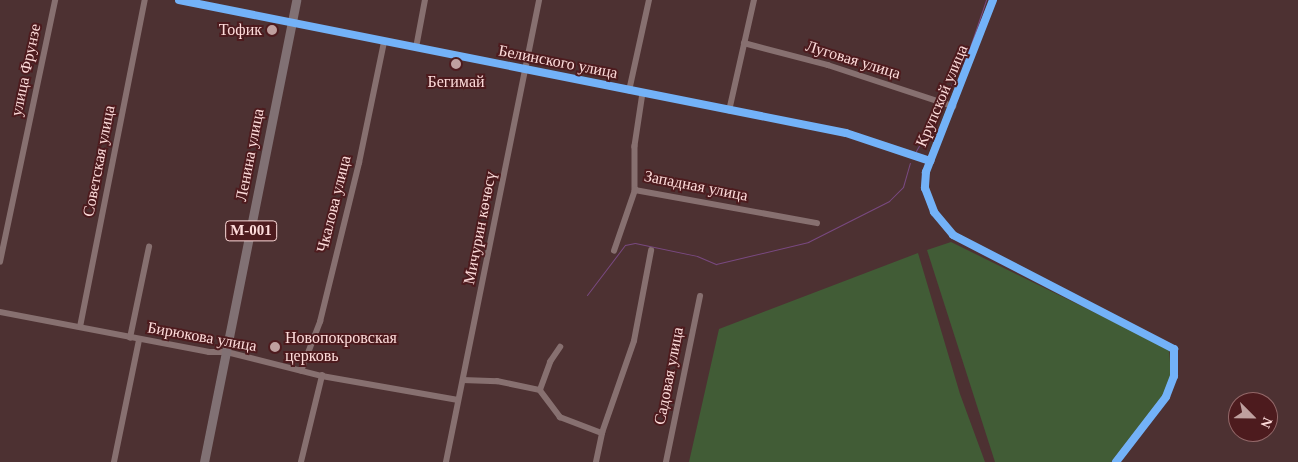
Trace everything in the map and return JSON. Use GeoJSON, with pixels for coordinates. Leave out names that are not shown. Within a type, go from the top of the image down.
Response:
{"type":"FeatureCollection","features":[{"type":"Feature","properties":{"kind":"main road","name":"Ленина улица"},"geometry":{"type":"LineString","coordinates":[[204,462],[296,0]]}},
{"type":"Feature","properties":{"kind":"street","name":"улица Фрунзе"},"geometry":{"type":"LineString","coordinates":[[0,262],[55,0]]}},
{"type":"Feature","properties":{"kind":"street","name":"Советская улица"},"geometry":{"type":"LineString","coordinates":[[80,327],[146,0]]}},
{"type":"Feature","properties":{"kind":"street","name":"Белинского улица"},"geometry":{"type":"LineString","coordinates":[[178,0],[846,133],[930,162]]}},
{"type":"Feature","properties":{"kind":"street"},"geometry":{"type":"LineString","coordinates":[[416,48],[426,0]]}},
{"type":"Feature","properties":{"kind":"street","name":"Мичурин көчөсү"},"geometry":{"type":"LineString","coordinates":[[446,462],[539,0]]}},
{"type":"Feature","properties":{"kind":"street"},"geometry":{"type":"LineString","coordinates":[[629,91],[648,0]]}},
{"type":"Feature","properties":{"kind":"street"},"geometry":{"type":"LineString","coordinates":[[728,110],[754,0]]}},
{"type":"Feature","properties":{"kind":"street","name":"Крупской улица"},"geometry":{"type":"LineString","coordinates":[[994,0],[930,162],[925,188],[944,228],[1174,349],[1174,376],[1166,397],[1116,462]]}},
{"type":"Feature","properties":{"kind":"street","name":"Чкалова улица"},"geometry":{"type":"LineString","coordinates":[[301,371],[322,313],[359,163],[384,42]]}},
{"type":"Feature","properties":{"kind":"street","name":"Луговая улица"},"geometry":{"type":"LineString","coordinates":[[744,43],[828,65],[953,106]]}},
{"type":"Feature","properties":{"kind":"street","name":"Западная улица"},"geometry":{"type":"LineString","coordinates":[[643,93],[635,146],[635,190],[818,223]]}},
{"type":"Feature","properties":{"kind":"street"},"geometry":{"type":"LineString","coordinates":[[614,251],[635,190]]}},
{"type":"Feature","properties":{"kind":"street"},"geometry":{"type":"LineString","coordinates":[[130,338],[149,247]]}},
{"type":"Feature","properties":{"kind":"street"},"geometry":{"type":"LineString","coordinates":[[596,462],[602,433],[634,341],[651,252]]}},
{"type":"Feature","properties":{"kind":"street","name":"Садовая улица"},"geometry":{"type":"LineString","coordinates":[[666,462],[700,296]]}},
{"type":"Feature","properties":{"kind":"street","name":"Бирюкова улица"},"geometry":{"type":"LineString","coordinates":[[0,312],[139,340],[209,352],[227,352],[322,376],[458,400]]}},
{"type":"Feature","properties":{"kind":"street"},"geometry":{"type":"LineString","coordinates":[[114,462],[139,340]]}},
{"type":"Feature","properties":{"kind":"street"},"geometry":{"type":"LineString","coordinates":[[540,390],[550,362],[560,347]]}},
{"type":"Feature","properties":{"kind":"street"},"geometry":{"type":"LineString","coordinates":[[301,462],[322,376]]}},
{"type":"Feature","properties":{"kind":"street"},"geometry":{"type":"LineString","coordinates":[[463,380],[496,381],[540,390],[560,417],[602,433]]}},
{"type":"Feature","properties":{"kind":"green space"},"geometry":{"type":"Polygon","coordinates":[[[951,242],[1169,349],[1171,374],[1163,395],[1111,462],[995,462],[927,250],[951,242]]]}},
{"type":"Feature","properties":{"kind":"green space"},"geometry":{"type":"Polygon","coordinates":[[[918,253],[960,394],[985,462],[689,462],[719,329],[918,253]]]}},
{"type":"Feature","properties":{"kind":"waterway"},"geometry":{"type":"LineString","coordinates":[[945,98],[970,47],[986,0]]}},
{"type":"Feature","properties":{"kind":"waterway"},"geometry":{"type":"LineString","coordinates":[[916,151],[941,107]]}},
{"type":"Feature","properties":{"kind":"waterway"},"geometry":{"type":"LineString","coordinates":[[587,295],[625,245],[635,243],[697,256],[716,264],[808,242],[889,201],[903,187],[910,163]]}},
{"type":"Feature","properties":{"kind":"cycle path"},"geometry":{"type":"LineString","coordinates":[[179,0],[846,133],[930,161]]}},
{"type":"Feature","properties":{"kind":"cycle path"},"geometry":{"type":"LineString","coordinates":[[993,0],[926,172],[925,188],[934,212],[953,235],[1174,349],[1174,376],[1166,397],[1116,462]]}},
{"type":"Feature","properties":{"kind":"place","name":"Тофик"},"geometry":{"type":"Point","coordinates":[272,30]}},
{"type":"Feature","properties":{"kind":"place","name":"Бегимай"},"geometry":{"type":"Point","coordinates":[456,64]}},
{"type":"Feature","properties":{"kind":"place","name":"Новопокровская церковь"},"geometry":{"type":"Point","coordinates":[275,347]}}]}
